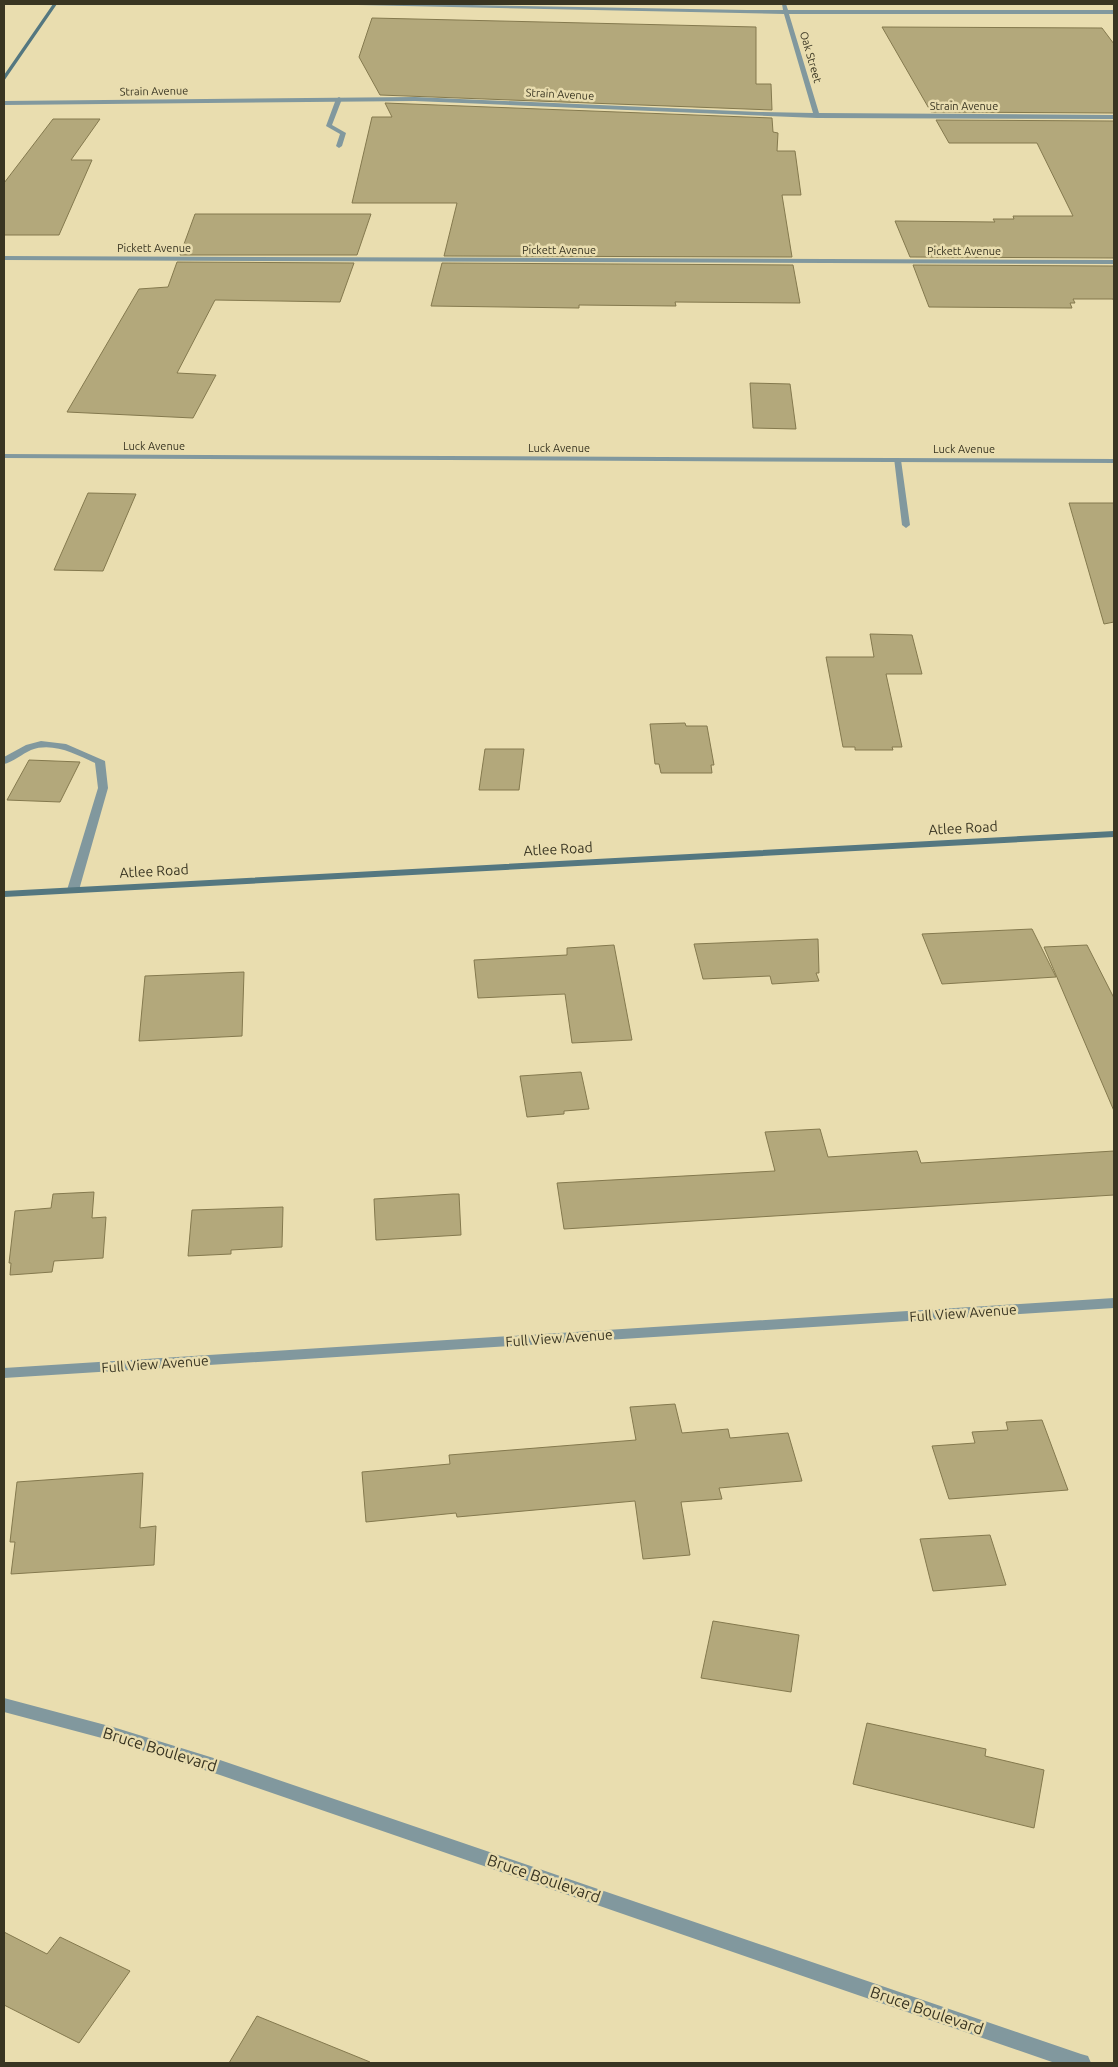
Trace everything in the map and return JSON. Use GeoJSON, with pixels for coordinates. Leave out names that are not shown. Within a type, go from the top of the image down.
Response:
{"type":"FeatureCollection","features":[{"type":"Feature","properties":{"kind":"main road"},"geometry":{"type":"LineString","coordinates":[[4,78],[55,4]]}},
{"type":"Feature","properties":{"kind":"main road","name":"Atlee Road"},"geometry":{"type":"LineString","coordinates":[[4,894],[1114,834]]}},
{"type":"Feature","properties":{"kind":"street"},"geometry":{"type":"LineString","coordinates":[[71,4],[358,4],[787,11],[1114,12]]}},
{"type":"Feature","properties":{"kind":"street","name":"Oak Street"},"geometry":{"type":"LineString","coordinates":[[784,4],[817,116]]}},
{"type":"Feature","properties":{"kind":"street"},"geometry":{"type":"LineString","coordinates":[[339,99],[329,126],[343,133],[339,146]]}},
{"type":"Feature","properties":{"kind":"street","name":"Strain Avenue"},"geometry":{"type":"LineString","coordinates":[[4,103],[339,99],[508,102],[817,116],[1114,117]]}},
{"type":"Feature","properties":{"kind":"street","name":"Pickett Avenue"},"geometry":{"type":"LineString","coordinates":[[4,258],[1114,262]]}},
{"type":"Feature","properties":{"kind":"street","name":"Luck Avenue"},"geometry":{"type":"LineString","coordinates":[[4,456],[1114,461]]}},
{"type":"Feature","properties":{"kind":"street"},"geometry":{"type":"LineString","coordinates":[[897,460],[906,525]]}},
{"type":"Feature","properties":{"kind":"street"},"geometry":{"type":"LineString","coordinates":[[4,760],[20,749],[40,742],[72,748],[100,761],[103,788],[73,890]]}},
{"type":"Feature","properties":{"kind":"street","name":"Full View Avenue"},"geometry":{"type":"LineString","coordinates":[[4,1373],[1114,1303]]}},
{"type":"Feature","properties":{"kind":"street","name":"Bruce Boulevard"},"geometry":{"type":"LineString","coordinates":[[4,1705],[62,1719],[196,1760],[749,1947],[1080,2063]]}},
{"type":"Feature","properties":{"kind":"building"},"geometry":{"type":"Polygon","coordinates":[[[372,18],[756,27],[756,84],[771,84],[772,110],[380,95],[359,57],[372,18]]]}},
{"type":"Feature","properties":{"kind":"building"},"geometry":{"type":"Polygon","coordinates":[[[882,27],[1102,28],[1114,44],[1114,113],[931,112],[882,27]]]}},
{"type":"Feature","properties":{"kind":"building"},"geometry":{"type":"Polygon","coordinates":[[[385,103],[772,118],[773,132],[778,133],[777,151],[795,151],[801,195],[782,195],[792,257],[444,256],[457,203],[352,203],[372,117],[392,117],[385,103]]]}},
{"type":"Feature","properties":{"kind":"building"},"geometry":{"type":"Polygon","coordinates":[[[53,119],[100,119],[71,160],[92,160],[59,235],[4,235],[4,183],[53,119]]]}},
{"type":"Feature","properties":{"kind":"building"},"geometry":{"type":"Polygon","coordinates":[[[936,120],[1114,121],[1114,258],[910,257],[895,221],[995,222],[993,219],[1014,219],[1013,216],[1073,216],[1037,143],[949,143],[936,120]]]}},
{"type":"Feature","properties":{"kind":"building"},"geometry":{"type":"Polygon","coordinates":[[[195,214],[371,214],[357,255],[180,255],[195,214]]]}},
{"type":"Feature","properties":{"kind":"building"},"geometry":{"type":"Polygon","coordinates":[[[177,262],[354,263],[340,302],[215,300],[177,373],[216,375],[193,418],[67,412],[139,289],[168,287],[177,262]]]}},
{"type":"Feature","properties":{"kind":"building"},"geometry":{"type":"Polygon","coordinates":[[[442,263],[793,265],[800,303],[675,302],[676,306],[579,305],[579,308],[431,306],[442,263]]]}},
{"type":"Feature","properties":{"kind":"building"},"geometry":{"type":"Polygon","coordinates":[[[913,265],[1114,266],[1114,302],[1113,299],[1073,299],[1075,303],[1070,303],[1072,308],[929,307],[913,265]]]}},
{"type":"Feature","properties":{"kind":"building"},"geometry":{"type":"Polygon","coordinates":[[[750,383],[790,384],[796,429],[753,428],[750,383]]]}},
{"type":"Feature","properties":{"kind":"building"},"geometry":{"type":"Polygon","coordinates":[[[88,493],[136,494],[103,571],[54,570],[88,493]]]}},
{"type":"Feature","properties":{"kind":"building"},"geometry":{"type":"Polygon","coordinates":[[[1069,503],[1114,503],[1114,622],[1104,624],[1069,503]]]}},
{"type":"Feature","properties":{"kind":"building"},"geometry":{"type":"Polygon","coordinates":[[[870,634],[912,635],[922,674],[886,674],[902,747],[892,747],[893,750],[855,750],[855,747],[843,747],[826,657],[874,657],[870,634]]]}},
{"type":"Feature","properties":{"kind":"building"},"geometry":{"type":"Polygon","coordinates":[[[685,723],[686,726],[707,726],[714,765],[711,765],[712,773],[661,773],[659,764],[655,764],[650,724],[685,723]]]}},
{"type":"Feature","properties":{"kind":"building"},"geometry":{"type":"Polygon","coordinates":[[[485,749],[524,749],[519,790],[479,790],[485,749]]]}},
{"type":"Feature","properties":{"kind":"building"},"geometry":{"type":"Polygon","coordinates":[[[29,760],[80,762],[60,802],[7,800],[29,760]]]}},
{"type":"Feature","properties":{"kind":"building"},"geometry":{"type":"Polygon","coordinates":[[[1032,929],[1056,977],[942,984],[922,934],[1032,929]]]}},
{"type":"Feature","properties":{"kind":"building"},"geometry":{"type":"Polygon","coordinates":[[[818,939],[819,973],[816,973],[819,981],[772,984],[770,976],[703,979],[694,944],[818,939]]]}},
{"type":"Feature","properties":{"kind":"building"},"geometry":{"type":"Polygon","coordinates":[[[614,945],[632,1040],[572,1043],[565,994],[478,998],[474,960],[567,955],[567,948],[614,945]]]}},
{"type":"Feature","properties":{"kind":"building"},"geometry":{"type":"Polygon","coordinates":[[[1087,945],[1114,998],[1114,1111],[1044,947],[1087,945]]]}},
{"type":"Feature","properties":{"kind":"building"},"geometry":{"type":"Polygon","coordinates":[[[244,972],[242,1036],[139,1041],[145,976],[244,972]]]}},
{"type":"Feature","properties":{"kind":"building"},"geometry":{"type":"Polygon","coordinates":[[[581,1072],[589,1109],[564,1111],[564,1114],[527,1117],[520,1076],[581,1072]]]}},
{"type":"Feature","properties":{"kind":"building"},"geometry":{"type":"Polygon","coordinates":[[[820,1129],[828,1157],[917,1151],[921,1163],[1114,1151],[1114,1195],[564,1229],[557,1183],[775,1171],[765,1132],[820,1129]]]}},
{"type":"Feature","properties":{"kind":"building"},"geometry":{"type":"Polygon","coordinates":[[[94,1192],[92,1218],[106,1217],[103,1258],[54,1261],[52,1272],[10,1275],[11,1263],[9,1263],[15,1211],[51,1208],[53,1194],[94,1192]]]}},
{"type":"Feature","properties":{"kind":"building"},"geometry":{"type":"Polygon","coordinates":[[[459,1194],[461,1235],[376,1240],[374,1199],[459,1194]]]}},
{"type":"Feature","properties":{"kind":"building"},"geometry":{"type":"Polygon","coordinates":[[[283,1207],[282,1247],[231,1250],[231,1254],[188,1256],[192,1210],[283,1207]]]}},
{"type":"Feature","properties":{"kind":"building"},"geometry":{"type":"Polygon","coordinates":[[[675,1404],[682,1433],[728,1429],[730,1438],[788,1433],[802,1481],[719,1488],[722,1499],[681,1502],[690,1555],[643,1559],[635,1501],[457,1517],[456,1513],[366,1522],[362,1472],[450,1464],[449,1455],[636,1440],[630,1407],[675,1404]]]}},
{"type":"Feature","properties":{"kind":"building"},"geometry":{"type":"Polygon","coordinates":[[[1042,1420],[1068,1490],[949,1499],[932,1446],[975,1443],[972,1432],[1008,1430],[1006,1422],[1042,1420]]]}},
{"type":"Feature","properties":{"kind":"building"},"geometry":{"type":"Polygon","coordinates":[[[143,1473],[140,1528],[156,1526],[154,1565],[11,1574],[15,1542],[10,1542],[17,1482],[143,1473]]]}},
{"type":"Feature","properties":{"kind":"building"},"geometry":{"type":"Polygon","coordinates":[[[990,1535],[1006,1585],[933,1591],[920,1539],[990,1535]]]}},
{"type":"Feature","properties":{"kind":"building"},"geometry":{"type":"Polygon","coordinates":[[[713,1621],[799,1635],[791,1692],[701,1678],[713,1621]]]}},
{"type":"Feature","properties":{"kind":"building"},"geometry":{"type":"Polygon","coordinates":[[[867,1723],[986,1749],[985,1756],[1044,1770],[1034,1828],[853,1784],[867,1723]]]}},
{"type":"Feature","properties":{"kind":"building"},"geometry":{"type":"Polygon","coordinates":[[[4,1932],[47,1954],[60,1937],[130,1971],[79,2043],[4,2005],[4,1932]]]}},
{"type":"Feature","properties":{"kind":"building"},"geometry":{"type":"Polygon","coordinates":[[[257,2016],[370,2062],[370,2063],[229,2063],[257,2016]]]}}]}
